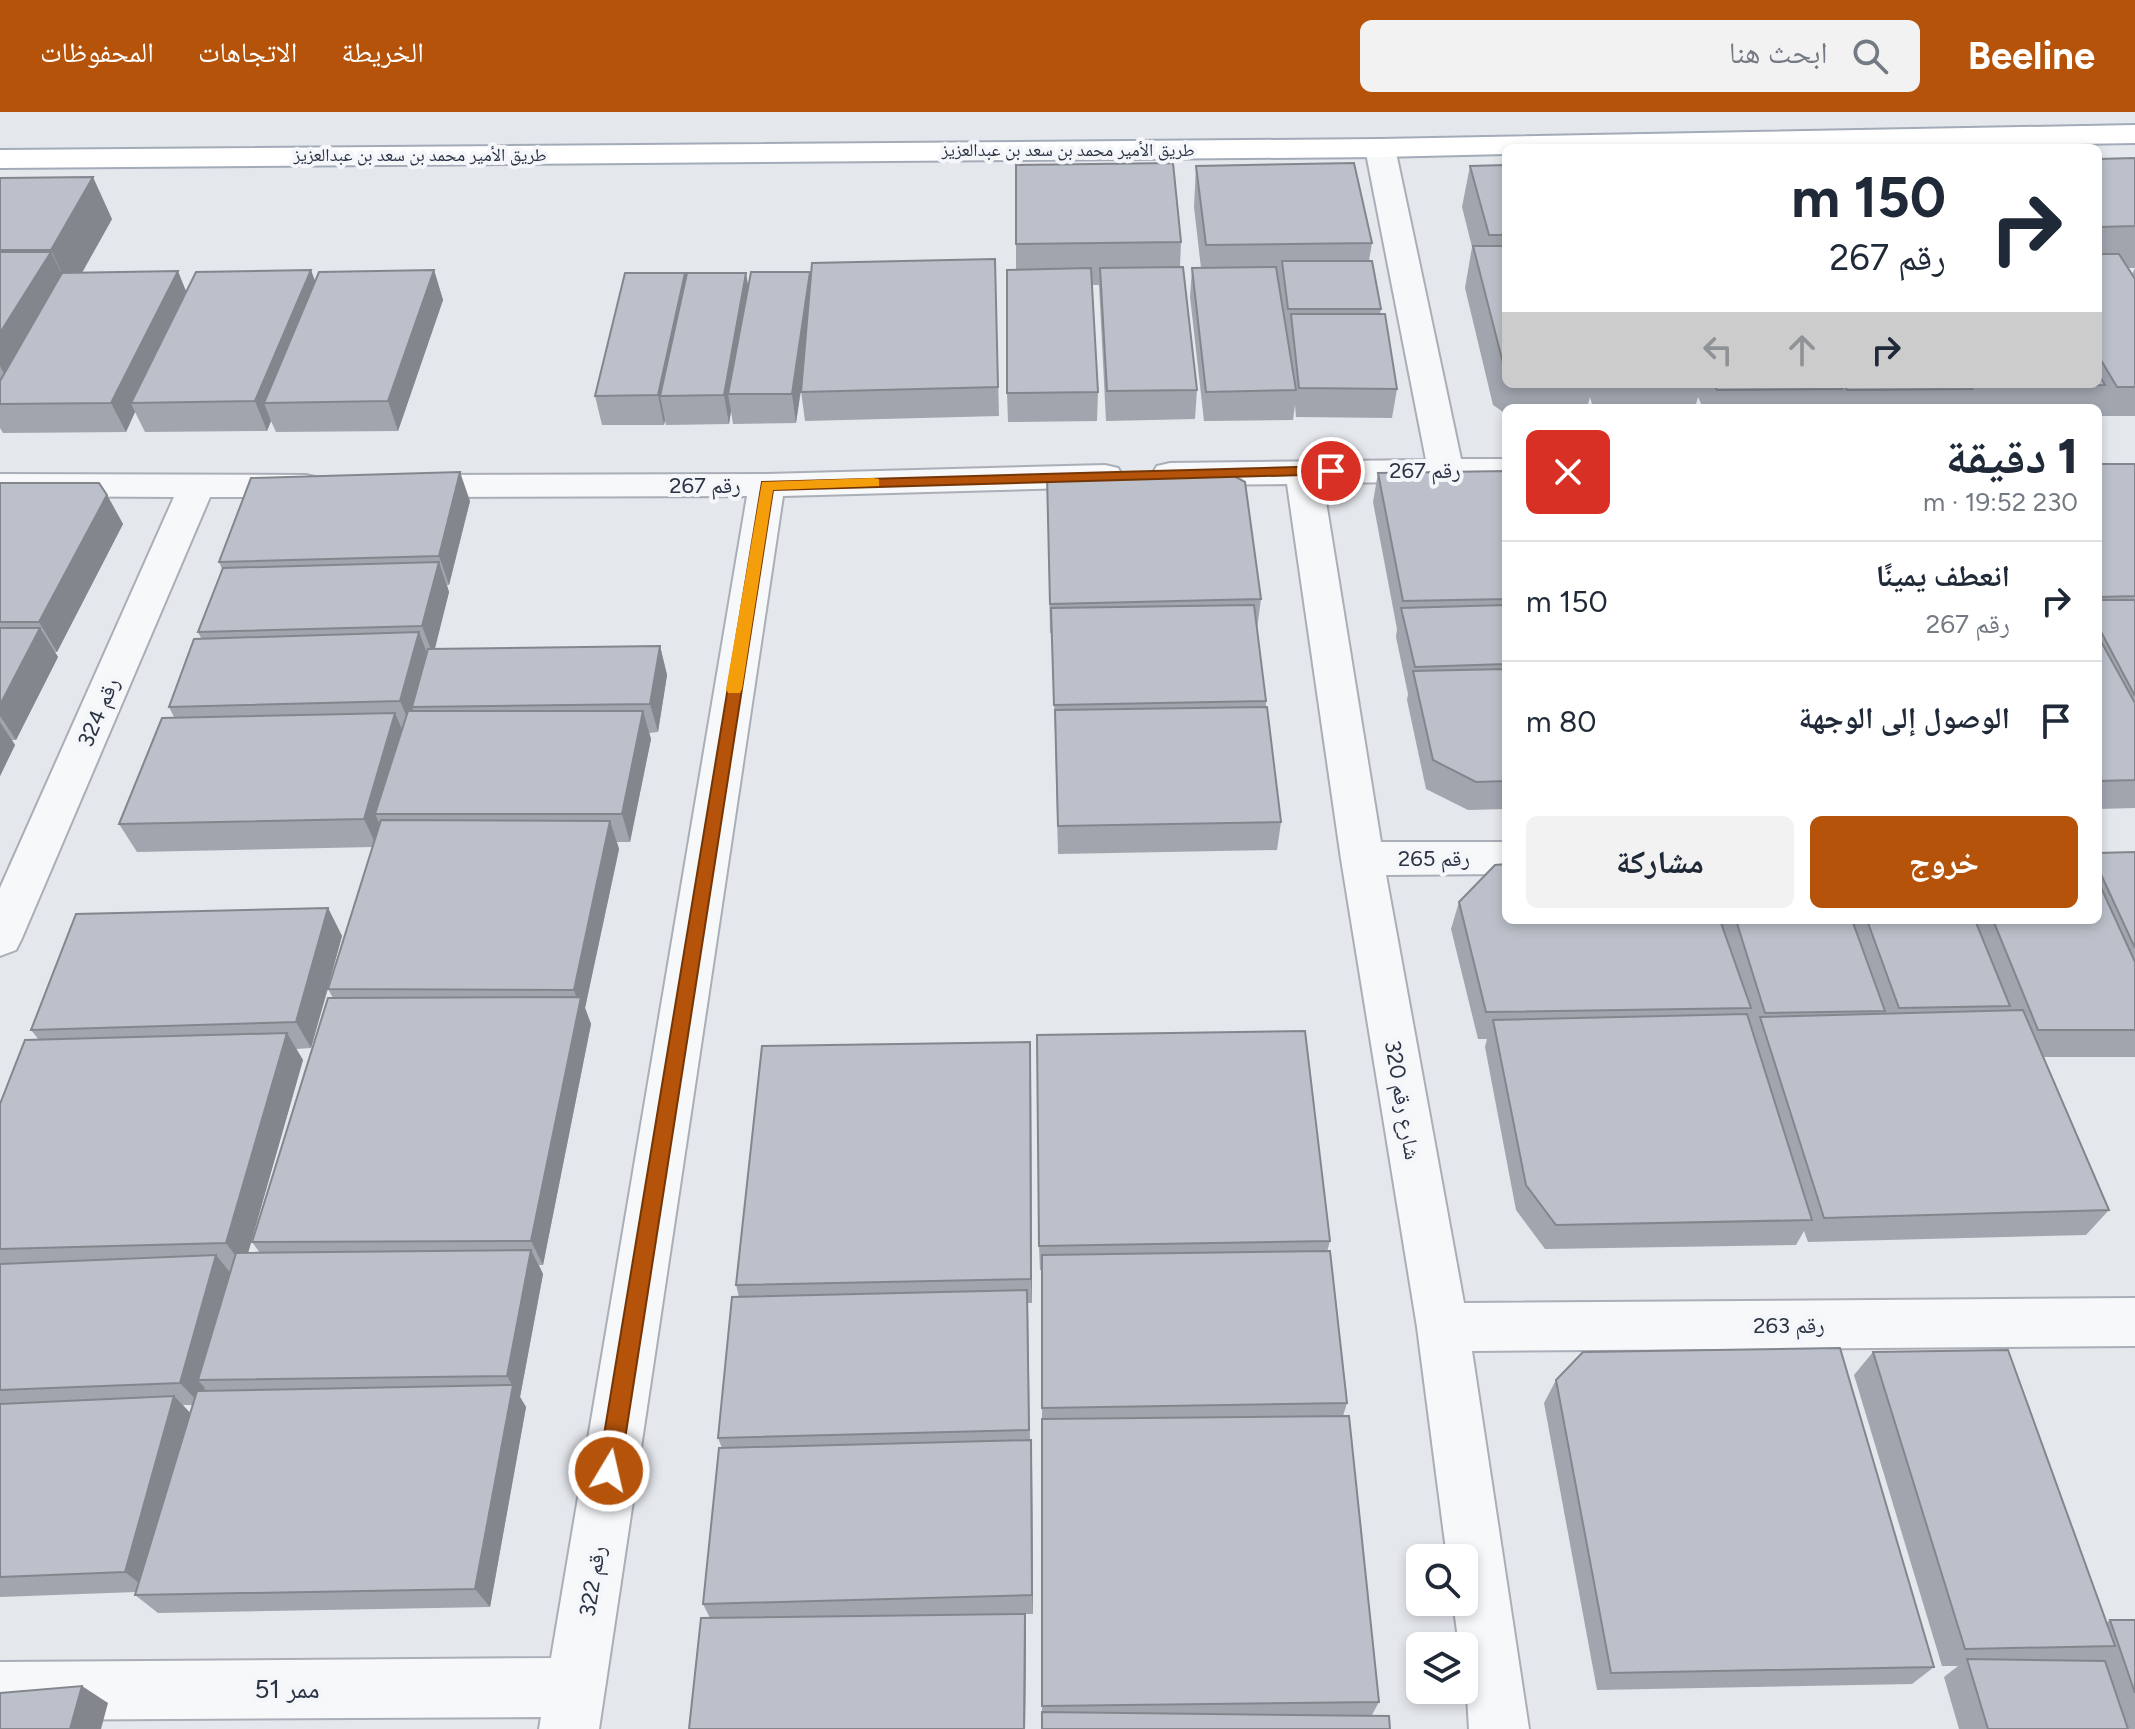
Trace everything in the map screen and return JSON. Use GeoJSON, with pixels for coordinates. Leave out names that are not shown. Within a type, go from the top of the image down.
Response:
{"type":"FeatureCollection","features":[{"type":"Feature","properties":{"kind":"main road","name":"طريق الأمير محمد بن سعد بن عبدالعزيز"},"geometry":{"type":"LineString","coordinates":[[1596,144],[2135,134]]}},
{"type":"Feature","properties":{"kind":"main road","name":"طريق الأمير محمد بن سعد بن عبدالعزيز"},"geometry":{"type":"LineString","coordinates":[[0,159],[1502,146]]}},
{"type":"Feature","properties":{"kind":"street"},"geometry":{"type":"LineString","coordinates":[[1380,148],[1446,470]]}},
{"type":"Feature","properties":{"kind":"street","name":"رقم 267"},"geometry":{"type":"LineString","coordinates":[[0,485],[767,485],[1303,471],[1502,470]]}},
{"type":"Feature","properties":{"kind":"street","name":"شارع رقم 320"},"geometry":{"type":"LineString","coordinates":[[1303,471],[1362,859],[1443,1327],[1499,1729]]}},
{"type":"Feature","properties":{"kind":"street","name":"رقم 322"},"geometry":{"type":"LineString","coordinates":[[572,1708],[767,485]]}},
{"type":"Feature","properties":{"kind":"street","name":"رقم 324"},"geometry":{"type":"LineString","coordinates":[[0,938],[196,487]]}},
{"type":"Feature","properties":{"kind":"street","name":"رقم 265"},"geometry":{"type":"LineString","coordinates":[[1362,859],[1502,858]]}},
{"type":"Feature","properties":{"kind":"street","name":"رقم 263"},"geometry":{"type":"LineString","coordinates":[[1443,1327],[2135,1322]]}},
{"type":"Feature","properties":{"kind":"street","name":"ممر 51"},"geometry":{"type":"LineString","coordinates":[[0,1691],[572,1708]]}},
{"type":"Feature","properties":{"kind":"building"},"geometry":{"type":"Polygon","coordinates":[[[2135,158],[2135,226],[2102,227],[2102,159],[2135,158]]]}},
{"type":"Feature","properties":{"kind":"building"},"geometry":{"type":"Polygon","coordinates":[[[1173,163],[1181,242],[1016,244],[1016,165],[1173,163]]]}},
{"type":"Feature","properties":{"kind":"building"},"geometry":{"type":"Polygon","coordinates":[[[1354,163],[1372,243],[1206,245],[1196,166],[1354,163]]]}},
{"type":"Feature","properties":{"kind":"building"},"geometry":{"type":"Polygon","coordinates":[[[1502,165],[1502,235],[1489,235],[1470,166],[1502,165]]]}},
{"type":"Feature","properties":{"kind":"building"},"geometry":{"type":"Polygon","coordinates":[[[93,177],[51,250],[0,250],[0,178],[93,177]]]}},
{"type":"Feature","properties":{"kind":"building"},"geometry":{"type":"Polygon","coordinates":[[[1473,246],[1502,246],[1502,359],[1473,246]]]}},
{"type":"Feature","properties":{"kind":"building"},"geometry":{"type":"Polygon","coordinates":[[[0,252],[51,252],[0,333],[0,252]]]}},
{"type":"Feature","properties":{"kind":"building"},"geometry":{"type":"Polygon","coordinates":[[[2102,254],[2119,254],[2135,279],[2135,387],[2117,387],[2102,362],[2102,254]]]}},
{"type":"Feature","properties":{"kind":"building"},"geometry":{"type":"Polygon","coordinates":[[[995,259],[998,387],[801,392],[812,263],[995,259]]]}},
{"type":"Feature","properties":{"kind":"building"},"geometry":{"type":"Polygon","coordinates":[[[1282,261],[1372,261],[1381,309],[1288,309],[1282,261]]]}},
{"type":"Feature","properties":{"kind":"building"},"geometry":{"type":"Polygon","coordinates":[[[1183,267],[1197,390],[1107,391],[1100,268],[1183,267]]]}},
{"type":"Feature","properties":{"kind":"building"},"geometry":{"type":"Polygon","coordinates":[[[1276,267],[1296,390],[1206,392],[1192,268],[1276,267]]]}},
{"type":"Feature","properties":{"kind":"building"},"geometry":{"type":"Polygon","coordinates":[[[1091,268],[1098,392],[1007,393],[1007,270],[1091,268]]]}},
{"type":"Feature","properties":{"kind":"building"},"geometry":{"type":"Polygon","coordinates":[[[311,270],[255,401],[131,403],[196,272],[311,270]]]}},
{"type":"Feature","properties":{"kind":"building"},"geometry":{"type":"Polygon","coordinates":[[[434,270],[388,401],[264,403],[319,272],[434,270]]]}},
{"type":"Feature","properties":{"kind":"building"},"geometry":{"type":"Polygon","coordinates":[[[178,271],[111,403],[0,404],[0,381],[62,273],[178,271]]]}},
{"type":"Feature","properties":{"kind":"building"},"geometry":{"type":"Polygon","coordinates":[[[751,272],[810,272],[792,394],[728,394],[751,272]]]}},
{"type":"Feature","properties":{"kind":"building"},"geometry":{"type":"Polygon","coordinates":[[[625,273],[685,273],[658,395],[595,396],[625,273]]]}},
{"type":"Feature","properties":{"kind":"building"},"geometry":{"type":"Polygon","coordinates":[[[687,273],[746,273],[724,395],[660,396],[687,273]]]}},
{"type":"Feature","properties":{"kind":"building"},"geometry":{"type":"Polygon","coordinates":[[[1291,314],[1385,314],[1397,389],[1299,388],[1291,314]]]}},
{"type":"Feature","properties":{"kind":"building"},"geometry":{"type":"Polygon","coordinates":[[[1716,388],[1842,389],[1717,390],[1716,388]]]}},
{"type":"Feature","properties":{"kind":"building"},"geometry":{"type":"Polygon","coordinates":[[[1846,388],[1972,389],[1847,390],[1846,388]]]}},
{"type":"Feature","properties":{"kind":"building"},"geometry":{"type":"Polygon","coordinates":[[[2102,464],[2135,464],[2135,596],[2102,597],[2102,464]]]}},
{"type":"Feature","properties":{"kind":"building"},"geometry":{"type":"Polygon","coordinates":[[[1225,471],[1245,482],[1261,599],[1050,604],[1047,475],[1225,471]]]}},
{"type":"Feature","properties":{"kind":"building"},"geometry":{"type":"Polygon","coordinates":[[[1502,471],[1502,599],[1403,601],[1378,473],[1502,471]]]}},
{"type":"Feature","properties":{"kind":"building"},"geometry":{"type":"Polygon","coordinates":[[[460,472],[439,556],[219,562],[251,478],[460,472]]]}},
{"type":"Feature","properties":{"kind":"building"},"geometry":{"type":"Polygon","coordinates":[[[0,483],[99,483],[107,495],[39,622],[0,622],[0,483]]]}},
{"type":"Feature","properties":{"kind":"building"},"geometry":{"type":"Polygon","coordinates":[[[439,562],[422,626],[198,632],[223,568],[439,562]]]}},
{"type":"Feature","properties":{"kind":"building"},"geometry":{"type":"Polygon","coordinates":[[[2102,600],[2135,600],[2135,696],[2102,634],[2102,600]]]}},
{"type":"Feature","properties":{"kind":"building"},"geometry":{"type":"Polygon","coordinates":[[[1254,605],[1266,701],[1054,705],[1051,608],[1254,605]]]}},
{"type":"Feature","properties":{"kind":"building"},"geometry":{"type":"Polygon","coordinates":[[[1502,605],[1502,664],[1415,667],[1401,608],[1502,605]]]}},
{"type":"Feature","properties":{"kind":"building"},"geometry":{"type":"Polygon","coordinates":[[[0,628],[40,628],[0,705],[0,628]]]}},
{"type":"Feature","properties":{"kind":"building"},"geometry":{"type":"Polygon","coordinates":[[[419,632],[400,701],[169,707],[194,639],[419,632]]]}},
{"type":"Feature","properties":{"kind":"building"},"geometry":{"type":"Polygon","coordinates":[[[2102,643],[2135,703],[2135,780],[2102,781],[2102,643]]]}},
{"type":"Feature","properties":{"kind":"building"},"geometry":{"type":"Polygon","coordinates":[[[660,646],[650,704],[412,707],[428,649],[660,646]]]}},
{"type":"Feature","properties":{"kind":"building"},"geometry":{"type":"Polygon","coordinates":[[[1502,669],[1502,781],[1476,782],[1433,760],[1413,671],[1502,669]]]}},
{"type":"Feature","properties":{"kind":"building"},"geometry":{"type":"Polygon","coordinates":[[[1267,707],[1281,822],[1058,826],[1055,710],[1267,707]]]}},
{"type":"Feature","properties":{"kind":"building"},"geometry":{"type":"Polygon","coordinates":[[[408,711],[643,711],[622,814],[375,814],[408,711]]]}},
{"type":"Feature","properties":{"kind":"building"},"geometry":{"type":"Polygon","coordinates":[[[395,713],[364,819],[119,824],[162,718],[395,713]]]}},
{"type":"Feature","properties":{"kind":"building"},"geometry":{"type":"Polygon","coordinates":[[[381,820],[610,821],[574,990],[328,989],[381,820]]]}},
{"type":"Feature","properties":{"kind":"building"},"geometry":{"type":"Polygon","coordinates":[[[2135,852],[2135,948],[2102,877],[2102,853],[2135,852]]]}},
{"type":"Feature","properties":{"kind":"building"},"geometry":{"type":"Polygon","coordinates":[[[1502,864],[1502,924],[1721,924],[1751,1008],[1486,1012],[1459,902],[1495,865],[1502,864]]]}},
{"type":"Feature","properties":{"kind":"building"},"geometry":{"type":"Polygon","coordinates":[[[2102,890],[2135,962],[2135,1030],[2038,1030],[1995,924],[2102,924],[2102,890]]]}},
{"type":"Feature","properties":{"kind":"building"},"geometry":{"type":"Polygon","coordinates":[[[328,908],[296,1022],[31,1030],[76,914],[328,908]]]}},
{"type":"Feature","properties":{"kind":"building"},"geometry":{"type":"Polygon","coordinates":[[[1737,924],[1853,924],[1885,1011],[1765,1013],[1737,924]]]}},
{"type":"Feature","properties":{"kind":"building"},"geometry":{"type":"Polygon","coordinates":[[[1868,924],[1977,924],[2010,1006],[1899,1008],[1868,924]]]}},
{"type":"Feature","properties":{"kind":"building"},"geometry":{"type":"Polygon","coordinates":[[[581,997],[531,1241],[252,1242],[328,998],[581,997]]]}},
{"type":"Feature","properties":{"kind":"building"},"geometry":{"type":"Polygon","coordinates":[[[2023,1010],[2109,1210],[1824,1218],[1760,1017],[2023,1010]]]}},
{"type":"Feature","properties":{"kind":"building"},"geometry":{"type":"Polygon","coordinates":[[[1747,1014],[1812,1220],[1556,1225],[1526,1185],[1493,1020],[1747,1014]]]}},
{"type":"Feature","properties":{"kind":"building"},"geometry":{"type":"Polygon","coordinates":[[[1305,1031],[1330,1241],[1039,1246],[1037,1035],[1305,1031]]]}},
{"type":"Feature","properties":{"kind":"building"},"geometry":{"type":"Polygon","coordinates":[[[287,1033],[226,1243],[0,1249],[0,1104],[25,1040],[287,1033]]]}},
{"type":"Feature","properties":{"kind":"building"},"geometry":{"type":"Polygon","coordinates":[[[1030,1042],[1031,1279],[736,1285],[762,1046],[1030,1042]]]}},
{"type":"Feature","properties":{"kind":"building"},"geometry":{"type":"Polygon","coordinates":[[[531,1250],[507,1376],[198,1380],[236,1253],[531,1250]]]}},
{"type":"Feature","properties":{"kind":"building"},"geometry":{"type":"Polygon","coordinates":[[[1330,1251],[1347,1403],[1042,1408],[1042,1255],[1330,1251]]]}},
{"type":"Feature","properties":{"kind":"building"},"geometry":{"type":"Polygon","coordinates":[[[216,1255],[180,1383],[0,1390],[0,1264],[216,1255]]]}},
{"type":"Feature","properties":{"kind":"building"},"geometry":{"type":"Polygon","coordinates":[[[1027,1290],[1029,1430],[718,1438],[732,1297],[1027,1290]]]}},
{"type":"Feature","properties":{"kind":"building"},"geometry":{"type":"Polygon","coordinates":[[[1840,1348],[1934,1667],[1611,1673],[1556,1380],[1583,1352],[1840,1348]]]}},
{"type":"Feature","properties":{"kind":"building"},"geometry":{"type":"Polygon","coordinates":[[[2008,1350],[2115,1646],[1965,1649],[1873,1352],[2008,1350]]]}},
{"type":"Feature","properties":{"kind":"building"},"geometry":{"type":"Polygon","coordinates":[[[513,1385],[475,1589],[135,1595],[197,1391],[513,1385]]]}},
{"type":"Feature","properties":{"kind":"building"},"geometry":{"type":"Polygon","coordinates":[[[174,1396],[125,1572],[0,1577],[0,1404],[174,1396]]]}},
{"type":"Feature","properties":{"kind":"building"},"geometry":{"type":"Polygon","coordinates":[[[1349,1416],[1379,1702],[1042,1706],[1042,1419],[1349,1416]]]}},
{"type":"Feature","properties":{"kind":"building"},"geometry":{"type":"Polygon","coordinates":[[[1031,1440],[1032,1595],[703,1604],[719,1448],[1031,1440]]]}},
{"type":"Feature","properties":{"kind":"building"},"geometry":{"type":"Polygon","coordinates":[[[1025,1614],[1024,1729],[689,1729],[701,1618],[1025,1614]]]}},
{"type":"Feature","properties":{"kind":"building"},"geometry":{"type":"Polygon","coordinates":[[[2110,1620],[2135,1620],[2135,1693],[2110,1620]]]}},
{"type":"Feature","properties":{"kind":"building"},"geometry":{"type":"Polygon","coordinates":[[[1967,1659],[2105,1661],[2128,1729],[1988,1729],[1967,1659]]]}},
{"type":"Feature","properties":{"kind":"building"},"geometry":{"type":"Polygon","coordinates":[[[82,1686],[70,1729],[0,1729],[0,1693],[82,1686]]]}},
{"type":"Feature","properties":{"kind":"building"},"geometry":{"type":"Polygon","coordinates":[[[1042,1712],[1389,1716],[1390,1729],[1042,1729],[1042,1712]]]}},
{"type":"Feature","properties":{"kind":"slow traffic"},"geometry":{"type":"LineString","coordinates":[[734,689],[767,485],[873,482]]}},
{"type":"Feature","properties":{"kind":"route"},"geometry":{"type":"LineString","coordinates":[[609,1471],[767,485],[1331,471]]}}]}
